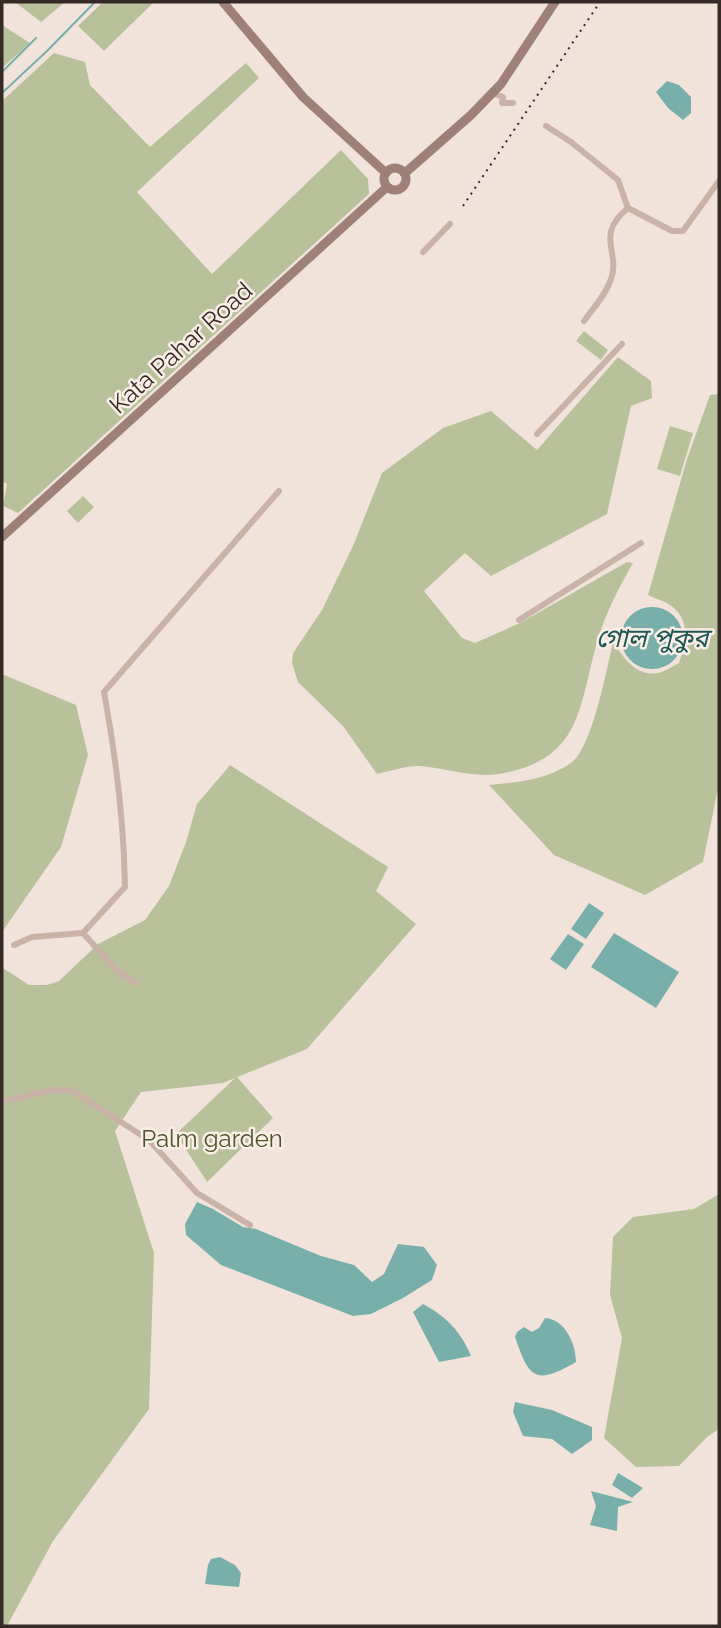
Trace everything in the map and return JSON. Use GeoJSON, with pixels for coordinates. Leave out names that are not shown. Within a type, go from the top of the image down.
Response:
{"type":"FeatureCollection","features":[{"type":"Feature","properties":{"kind":"street"},"geometry":{"type":"LineString","coordinates":[[223,2],[303,96],[386,173]]}},
{"type":"Feature","properties":{"kind":"street"},"geometry":{"type":"LineString","coordinates":[[405,173],[492,93],[512,70],[555,2]]}},
{"type":"Feature","properties":{"kind":"street"},"geometry":{"type":"LineString","coordinates":[[492,93],[503,97],[502,103],[513,103]]}},
{"type":"Feature","properties":{"kind":"street"},"geometry":{"type":"LineString","coordinates":[[546,126],[571,142],[618,180],[628,208],[672,230],[683,231],[719,181]]}},
{"type":"Feature","properties":{"kind":"street"},"geometry":{"type":"LineString","coordinates":[[396,168],[405,173],[407,181],[397,190],[387,187],[384,178],[386,173],[396,168]]}},
{"type":"Feature","properties":{"kind":"street","name":"Kata Pahar Road"},"geometry":{"type":"LineString","coordinates":[[2,537],[387,187]]}},
{"type":"Feature","properties":{"kind":"street","name":"Kata Pahar Road"},"geometry":{"type":"LineString","coordinates":[[184,371],[377,196]]}},
{"type":"Feature","properties":{"kind":"street"},"geometry":{"type":"LineString","coordinates":[[584,321],[612,278],[614,267],[609,239],[616,221],[628,208]]}},
{"type":"Feature","properties":{"kind":"street"},"geometry":{"type":"LineString","coordinates":[[423,252],[450,223]]}},
{"type":"Feature","properties":{"kind":"street"},"geometry":{"type":"LineString","coordinates":[[537,434],[622,344]]}},
{"type":"Feature","properties":{"kind":"street"},"geometry":{"type":"LineString","coordinates":[[14,945],[32,937],[83,933],[125,887],[116,756],[104,692],[279,491]]}},
{"type":"Feature","properties":{"kind":"street"},"geometry":{"type":"LineString","coordinates":[[519,620],[641,543]]}},
{"type":"Feature","properties":{"kind":"street"},"geometry":{"type":"LineString","coordinates":[[83,933],[116,971],[136,983]]}},
{"type":"Feature","properties":{"kind":"street"},"geometry":{"type":"LineString","coordinates":[[2,1101],[54,1090],[71,1090],[149,1140],[197,1193],[250,1225]]}},
{"type":"Feature","properties":{"kind":"green space"},"geometry":{"type":"Polygon","coordinates":[[[15,2],[65,2],[41,22],[15,2]]]}},
{"type":"Feature","properties":{"kind":"green space"},"geometry":{"type":"Polygon","coordinates":[[[103,2],[154,2],[104,51],[78,26],[103,2]]]}},
{"type":"Feature","properties":{"kind":"green space"},"geometry":{"type":"Polygon","coordinates":[[[2,25],[30,43],[2,68],[2,25]]]}},
{"type":"Feature","properties":{"kind":"green space"},"geometry":{"type":"Polygon","coordinates":[[[54,53],[85,62],[90,85],[150,147],[246,63],[259,78],[137,192],[212,274],[341,150],[368,179],[369,194],[18,513],[3,506],[7,484],[2,481],[2,101],[54,53]]]}},
{"type":"Feature","properties":{"kind":"green space"},"geometry":{"type":"Polygon","coordinates":[[[584,331],[608,350],[601,360],[576,341],[584,331]]]}},
{"type":"Feature","properties":{"kind":"green space"},"geometry":{"type":"Polygon","coordinates":[[[618,357],[651,381],[652,398],[631,406],[607,514],[491,576],[465,553],[424,591],[462,638],[475,643],[520,623],[627,562],[633,563],[603,624],[579,712],[571,730],[561,745],[546,757],[526,767],[499,774],[469,774],[419,766],[377,774],[343,726],[298,682],[292,663],[293,653],[322,610],[353,546],[382,473],[443,428],[491,411],[537,450],[618,357]]]}},
{"type":"Feature","properties":{"kind":"green space"},"geometry":{"type":"Polygon","coordinates":[[[719,394],[719,792],[703,862],[645,895],[554,855],[489,785],[542,777],[562,769],[579,755],[598,707],[613,642],[631,665],[643,672],[658,673],[679,663],[685,641],[683,621],[671,606],[648,595],[687,459],[710,395],[719,394]]]}},
{"type":"Feature","properties":{"kind":"green space"},"geometry":{"type":"Polygon","coordinates":[[[670,426],[693,433],[680,476],[657,469],[670,426]]]}},
{"type":"Feature","properties":{"kind":"green space"},"geometry":{"type":"Polygon","coordinates":[[[83,496],[94,507],[78,523],[67,511],[83,496]]]}},
{"type":"Feature","properties":{"kind":"green space"},"geometry":{"type":"Polygon","coordinates":[[[2,674],[76,705],[88,755],[61,847],[2,932],[2,674]]]}},
{"type":"Feature","properties":{"kind":"green space","name":"Palm garden"},"geometry":{"type":"Polygon","coordinates":[[[230,765],[388,867],[376,891],[416,924],[307,1049],[237,1077],[273,1118],[207,1182],[176,1134],[235,1078],[223,1083],[141,1092],[115,1131],[154,1253],[149,1409],[53,1541],[7,1626],[2,1626],[2,963],[3,968],[29,985],[47,985],[59,981],[98,944],[145,920],[169,886],[197,804],[230,765]]]}},
{"type":"Feature","properties":{"kind":"green space"},"geometry":{"type":"Polygon","coordinates":[[[719,1194],[719,1429],[707,1437],[679,1466],[636,1467],[604,1438],[622,1338],[610,1295],[613,1237],[633,1217],[694,1209],[719,1194]]]}},
{"type":"Feature","properties":{"kind":"water"},"geometry":{"type":"Polygon","coordinates":[[[667,81],[679,85],[691,97],[691,113],[683,120],[668,108],[656,92],[667,81]]]}},
{"type":"Feature","properties":{"kind":"water","name":"গোল পুকুর"},"geometry":{"type":"Polygon","coordinates":[[[652,607],[664,609],[674,616],[681,626],[681,650],[674,660],[664,667],[652,669],[640,667],[630,660],[623,650],[621,638],[623,626],[630,616],[640,609],[652,607]]]}},
{"type":"Feature","properties":{"kind":"water"},"geometry":{"type":"Polygon","coordinates":[[[589,903],[604,913],[586,939],[571,929],[589,903]]]}},
{"type":"Feature","properties":{"kind":"water"},"geometry":{"type":"Polygon","coordinates":[[[614,933],[679,972],[656,1008],[591,967],[614,933]]]}},
{"type":"Feature","properties":{"kind":"water"},"geometry":{"type":"Polygon","coordinates":[[[568,934],[584,944],[566,970],[550,959],[568,934]]]}},
{"type":"Feature","properties":{"kind":"water"},"geometry":{"type":"Polygon","coordinates":[[[197,1202],[243,1227],[256,1229],[321,1256],[354,1265],[372,1282],[384,1274],[398,1244],[424,1247],[437,1265],[432,1280],[403,1298],[371,1314],[353,1316],[221,1265],[186,1235],[185,1224],[197,1202]]]}},
{"type":"Feature","properties":{"kind":"water"},"geometry":{"type":"Polygon","coordinates":[[[423,1304],[452,1326],[471,1356],[439,1362],[413,1312],[423,1304]]]}},
{"type":"Feature","properties":{"kind":"water"},"geometry":{"type":"Polygon","coordinates":[[[545,1318],[552,1319],[564,1328],[574,1348],[576,1362],[551,1374],[542,1375],[535,1374],[525,1362],[515,1337],[524,1327],[532,1332],[539,1328],[545,1318]]]}},
{"type":"Feature","properties":{"kind":"water"},"geometry":{"type":"Polygon","coordinates":[[[515,1402],[552,1410],[592,1427],[592,1440],[572,1454],[552,1439],[523,1436],[513,1412],[515,1402]]]}},
{"type":"Feature","properties":{"kind":"water"},"geometry":{"type":"Polygon","coordinates":[[[618,1473],[643,1488],[632,1498],[612,1485],[618,1473]]]}},
{"type":"Feature","properties":{"kind":"water"},"geometry":{"type":"Polygon","coordinates":[[[591,1491],[633,1502],[618,1507],[617,1531],[590,1525],[596,1506],[591,1491]]]}},
{"type":"Feature","properties":{"kind":"water"},"geometry":{"type":"Polygon","coordinates":[[[220,1557],[235,1565],[241,1573],[239,1587],[205,1584],[211,1559],[220,1557]]]}},
{"type":"Feature","properties":{"kind":"waterway"},"geometry":{"type":"LineString","coordinates":[[2,93],[95,2]]}},
{"type":"Feature","properties":{"kind":"waterway"},"geometry":{"type":"LineString","coordinates":[[2,72],[36,38]]}},
{"type":"Feature","properties":{"kind":"railway"},"geometry":{"type":"LineString","coordinates":[[463,206],[600,2]]}}]}
